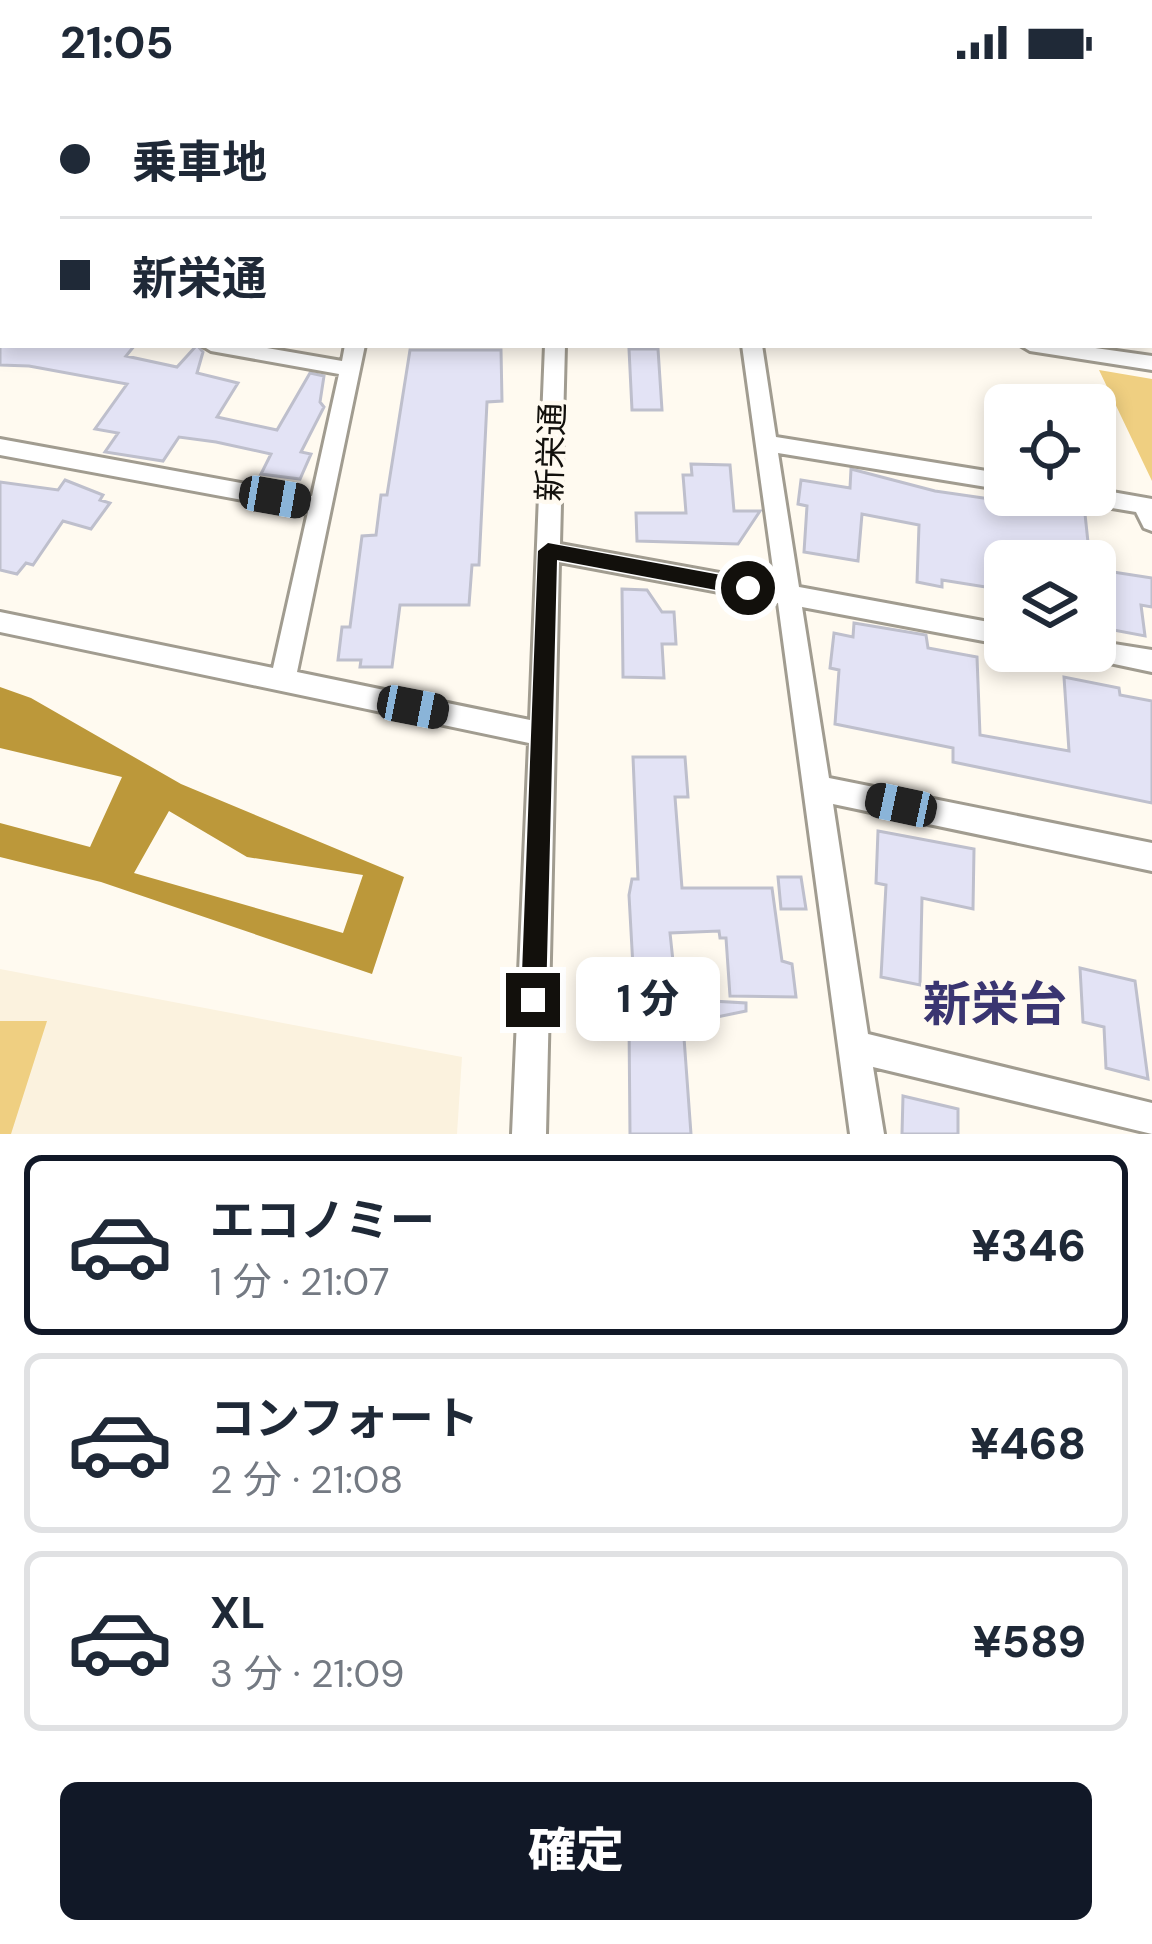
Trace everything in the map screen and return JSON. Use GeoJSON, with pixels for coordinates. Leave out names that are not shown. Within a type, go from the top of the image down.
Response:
{"type":"FeatureCollection","features":[{"type":"Feature","properties":{"kind":"street"},"geometry":{"type":"LineString","coordinates":[[247,348],[353,357],[283,680]]}},
{"type":"Feature","properties":{"kind":"street","name":"新栄通"},"geometry":{"type":"LineString","coordinates":[[529,1134],[555,348]]}},
{"type":"Feature","properties":{"kind":"street"},"geometry":{"type":"LineString","coordinates":[[752,348],[867,1134]]}},
{"type":"Feature","properties":{"kind":"street"},"geometry":{"type":"LineString","coordinates":[[1050,348],[1152,363]]}},
{"type":"Feature","properties":{"kind":"street"},"geometry":{"type":"LineString","coordinates":[[766,443],[984,479]]}},
{"type":"Feature","properties":{"kind":"street"},"geometry":{"type":"LineString","coordinates":[[0,447],[321,506]]}},
{"type":"Feature","properties":{"kind":"street"},"geometry":{"type":"LineString","coordinates":[[1116,500],[1144,505],[1152,522]]}},
{"type":"Feature","properties":{"kind":"street"},"geometry":{"type":"LineString","coordinates":[[548,551],[984,630]]}},
{"type":"Feature","properties":{"kind":"street"},"geometry":{"type":"LineString","coordinates":[[0,622],[542,734]]}},
{"type":"Feature","properties":{"kind":"street"},"geometry":{"type":"LineString","coordinates":[[1116,655],[1152,661]]}},
{"type":"Feature","properties":{"kind":"street"},"geometry":{"type":"LineString","coordinates":[[817,788],[1152,857]]}},
{"type":"Feature","properties":{"kind":"street"},"geometry":{"type":"LineString","coordinates":[[854,1046],[1152,1118]]}},
{"type":"Feature","properties":{"kind":"shaded area"},"geometry":{"type":"Polygon","coordinates":[[[1099,370],[1152,379],[1152,481],[1116,406],[1116,384],[1106,384],[1099,370]]]}},
{"type":"Feature","properties":{"kind":"shaded area"},"geometry":{"type":"Polygon","coordinates":[[[0,687],[31,698],[181,784],[404,877],[372,974],[101,882],[0,857],[0,823],[90,847],[122,777],[0,748],[0,687]],[[169,811],[134,873],[343,933],[363,875],[247,857],[169,811]]]}},
{"type":"Feature","properties":{"kind":"shaded area"},"geometry":{"type":"Polygon","coordinates":[[[0,969],[462,1057],[457,1134],[0,1134],[0,969]]]}},
{"type":"Feature","properties":{"kind":"shaded area"},"geometry":{"type":"Polygon","coordinates":[[[0,1021],[47,1021],[11,1134],[0,1134],[0,1021]]]}},
{"type":"Feature","properties":{"kind":"building"},"geometry":{"type":"Polygon","coordinates":[[[0,348],[133,348],[126,356],[177,367],[200,348],[203,352],[197,373],[238,383],[217,417],[277,430],[310,373],[324,376],[320,402],[324,407],[301,452],[311,454],[300,479],[261,474],[271,454],[216,442],[179,437],[163,461],[105,452],[118,433],[95,429],[127,384],[0,365],[0,348]]]}},
{"type":"Feature","properties":{"kind":"building"},"geometry":{"type":"Polygon","coordinates":[[[629,349],[658,349],[662,410],[632,410],[629,349]]]}},
{"type":"Feature","properties":{"kind":"building"},"geometry":{"type":"Polygon","coordinates":[[[410,350],[501,350],[502,401],[487,402],[479,565],[472,565],[469,605],[400,605],[392,667],[360,667],[361,660],[338,660],[342,627],[350,627],[362,536],[376,535],[381,495],[387,495],[410,350]]]}},
{"type":"Feature","properties":{"kind":"building"},"geometry":{"type":"Polygon","coordinates":[[[691,464],[730,465],[734,511],[760,511],[738,544],[637,541],[636,513],[686,513],[683,475],[692,475],[691,464]]]}},
{"type":"Feature","properties":{"kind":"building"},"geometry":{"type":"Polygon","coordinates":[[[851,469],[984,498],[984,516],[1085,516],[1088,540],[984,540],[984,587],[942,580],[942,587],[917,582],[919,525],[862,514],[858,561],[804,552],[807,506],[798,504],[801,480],[850,488],[851,469]]]}},
{"type":"Feature","properties":{"kind":"building"},"geometry":{"type":"Polygon","coordinates":[[[65,480],[103,495],[100,500],[110,503],[91,529],[63,521],[33,565],[26,563],[17,574],[0,570],[0,482],[58,490],[65,480]]]}},
{"type":"Feature","properties":{"kind":"building"},"geometry":{"type":"Polygon","coordinates":[[[1116,572],[1152,578],[1152,607],[1141,605],[1145,636],[1116,631],[1116,572]]]}},
{"type":"Feature","properties":{"kind":"building"},"geometry":{"type":"Polygon","coordinates":[[[622,589],[647,590],[662,612],[674,612],[676,644],[662,644],[664,678],[623,677],[622,589]]]}},
{"type":"Feature","properties":{"kind":"building"},"geometry":{"type":"Polygon","coordinates":[[[854,623],[926,635],[928,648],[977,657],[980,735],[1069,751],[1064,677],[1119,688],[1120,695],[1152,701],[1152,803],[953,762],[953,748],[835,724],[839,670],[830,668],[834,633],[853,637],[854,623]]]}},
{"type":"Feature","properties":{"kind":"building"},"geometry":{"type":"Polygon","coordinates":[[[633,757],[685,757],[688,797],[675,797],[682,888],[772,888],[782,961],[792,964],[796,997],[730,996],[726,938],[720,938],[719,931],[670,933],[677,999],[746,1003],[746,1011],[683,1024],[691,1134],[630,1134],[629,1022],[636,1021],[629,895],[632,879],[638,879],[633,757]]]}},
{"type":"Feature","properties":{"kind":"building"},"geometry":{"type":"Polygon","coordinates":[[[878,831],[974,849],[973,909],[922,898],[920,985],[881,977],[886,885],[876,883],[878,831]]]}},
{"type":"Feature","properties":{"kind":"building"},"geometry":{"type":"Polygon","coordinates":[[[778,877],[801,877],[806,909],[781,909],[778,877]]]}},
{"type":"Feature","properties":{"kind":"building"},"geometry":{"type":"Polygon","coordinates":[[[1080,968],[1135,981],[1148,1079],[1106,1068],[1104,1027],[1083,1022],[1080,968]]]}},
{"type":"Feature","properties":{"kind":"building"},"geometry":{"type":"Polygon","coordinates":[[[903,1096],[958,1109],[958,1134],[902,1134],[903,1096]]]}},
{"type":"Feature","properties":{"kind":"district","name":"新栄台"},"geometry":{"type":"Point","coordinates":[995,1004]}},
{"type":"Feature","properties":{"kind":"route"},"geometry":{"type":"LineString","coordinates":[[533,1000],[548,551],[748,588]]}}]}
